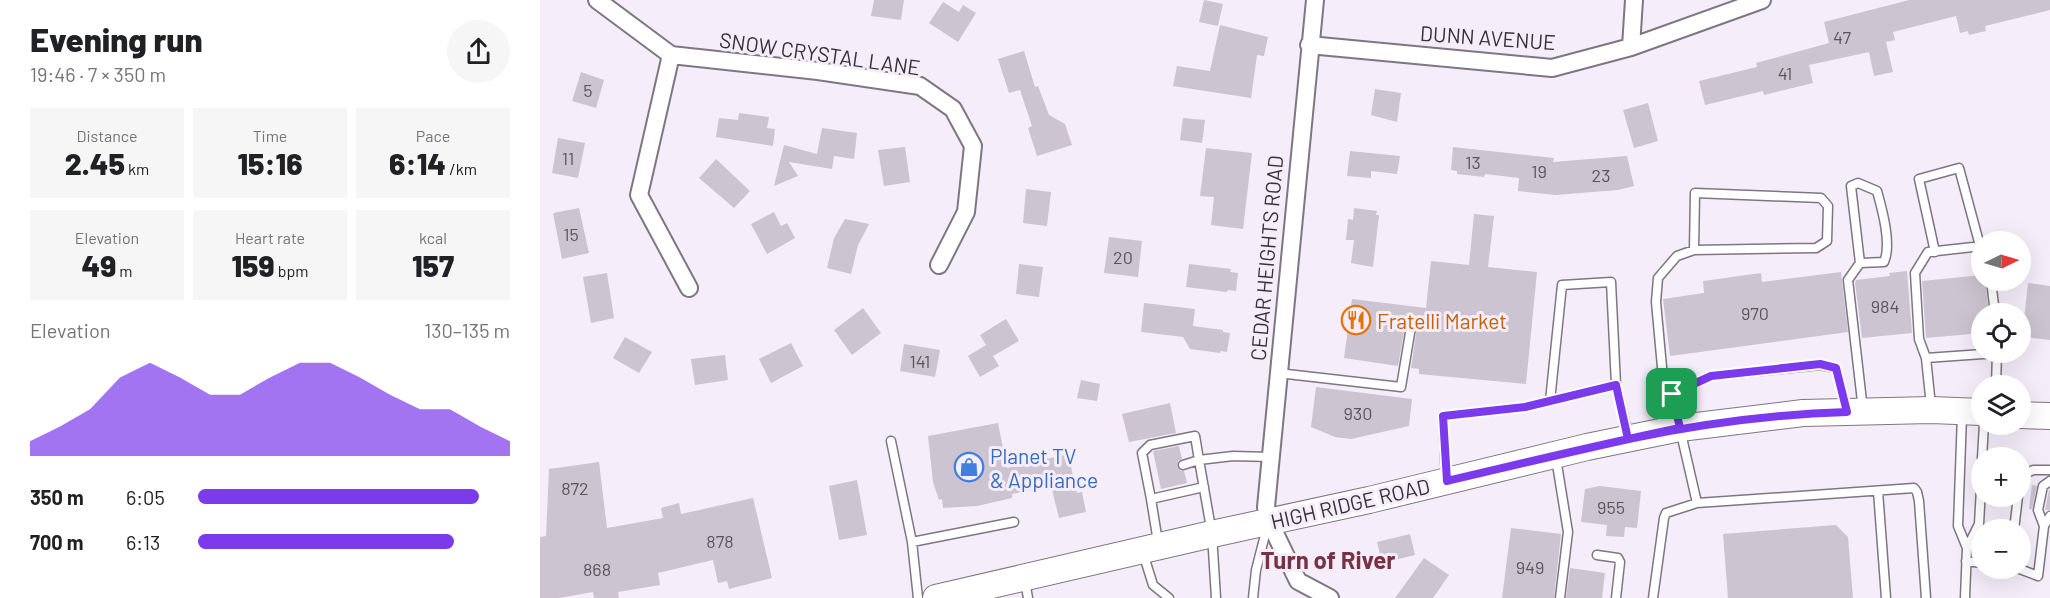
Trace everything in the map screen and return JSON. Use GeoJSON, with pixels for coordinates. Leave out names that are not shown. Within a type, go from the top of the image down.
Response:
{"type":"FeatureCollection","features":[{"type":"Feature","properties":{"kind":"main road","name":"HIGH RIDGE ROAD"},"geometry":{"type":"LineString","coordinates":[[936,598],[1026,588],[1150,548],[1680,428],[1803,413],[1931,410],[1971,412]]}},
{"type":"Feature","properties":{"kind":"main road"},"geometry":{"type":"LineString","coordinates":[[2031,415],[2050,416]]}},
{"type":"Feature","properties":{"kind":"street"},"geometry":{"type":"LineString","coordinates":[[597,0],[671,55],[639,195],[689,288]]}},
{"type":"Feature","properties":{"kind":"street","name":"CEDAR HEIGHTS ROAD"},"geometry":{"type":"LineString","coordinates":[[1269,521],[1266,507],[1270,457],[1315,0]]}},
{"type":"Feature","properties":{"kind":"street"},"geometry":{"type":"LineString","coordinates":[[1631,47],[1634,0]]}},
{"type":"Feature","properties":{"kind":"street","name":"DUNN AVENUE"},"geometry":{"type":"LineString","coordinates":[[1309,45],[1552,68],[1631,47],[1762,0]]}},
{"type":"Feature","properties":{"kind":"street","name":"SNOW CRYSTAL LANE"},"geometry":{"type":"LineString","coordinates":[[671,55],[818,71],[920,86],[953,109],[973,146],[966,212],[939,265]]}},
{"type":"Feature","properties":{"kind":"street"},"geometry":{"type":"LineString","coordinates":[[1269,521],[1298,581],[1330,598]]}},
{"type":"Feature","properties":{"kind":"lane"},"geometry":{"type":"LineString","coordinates":[[1935,252],[1919,179],[1959,168],[1977,231]]}},
{"type":"Feature","properties":{"kind":"lane"},"geometry":{"type":"LineString","coordinates":[[1855,411],[1848,280],[1860,263],[1851,186],[1858,183],[1877,191],[1882,211],[1887,254],[1884,261],[1860,263]]}},
{"type":"Feature","properties":{"kind":"lane"},"geometry":{"type":"LineString","coordinates":[[1694,250],[1695,193],[1821,198],[1827,206],[1827,241],[1816,248],[1694,250],[1677,256],[1658,278],[1656,302],[1663,378],[1672,394],[1697,503]]}},
{"type":"Feature","properties":{"kind":"lane"},"geometry":{"type":"LineString","coordinates":[[1931,410],[1926,358],[1919,339],[1915,273],[1928,252],[1971,247]]}},
{"type":"Feature","properties":{"kind":"lane"},"geometry":{"type":"LineString","coordinates":[[1550,401],[1562,285],[1611,282],[1616,385],[1628,439]]}},
{"type":"Feature","properties":{"kind":"lane"},"geometry":{"type":"LineString","coordinates":[[1278,373],[1401,387],[1411,327]]}},
{"type":"Feature","properties":{"kind":"lane"},"geometry":{"type":"LineString","coordinates":[[1926,358],[1971,355]]}},
{"type":"Feature","properties":{"kind":"lane"},"geometry":{"type":"LineString","coordinates":[[1672,394],[1711,376],[1820,364],[1836,368],[1855,411]]}},
{"type":"Feature","properties":{"kind":"lane"},"geometry":{"type":"LineString","coordinates":[[1447,481],[1443,416],[1525,407],[1616,385]]}},
{"type":"Feature","properties":{"kind":"lane"},"geometry":{"type":"LineString","coordinates":[[1965,598],[1966,548],[1958,526],[1971,420]]}},
{"type":"Feature","properties":{"kind":"lane"},"geometry":{"type":"LineString","coordinates":[[1169,598],[1153,585],[1150,548],[1151,499],[1142,453],[1149,445],[1195,436],[1212,534],[1216,598]]}},
{"type":"Feature","properties":{"kind":"lane"},"geometry":{"type":"LineString","coordinates":[[891,441],[912,542],[918,598]]}},
{"type":"Feature","properties":{"kind":"lane"},"geometry":{"type":"LineString","coordinates":[[1555,455],[1568,532],[1560,598]]}},
{"type":"Feature","properties":{"kind":"lane"},"geometry":{"type":"LineString","coordinates":[[1183,465],[1199,460],[1233,456],[1270,457]]}},
{"type":"Feature","properties":{"kind":"lane"},"geometry":{"type":"LineString","coordinates":[[1146,473],[1157,470]]}},
{"type":"Feature","properties":{"kind":"lane"},"geometry":{"type":"LineString","coordinates":[[2031,471],[2050,470]]}},
{"type":"Feature","properties":{"kind":"lane"},"geometry":{"type":"LineString","coordinates":[[2044,526],[2038,510],[2043,486],[2050,481]]}},
{"type":"Feature","properties":{"kind":"lane"},"geometry":{"type":"LineString","coordinates":[[1151,499],[1204,487]]}},
{"type":"Feature","properties":{"kind":"lane"},"geometry":{"type":"LineString","coordinates":[[1653,598],[1666,513],[1697,503],[1914,488],[1917,492],[1926,598]]}},
{"type":"Feature","properties":{"kind":"lane"},"geometry":{"type":"LineString","coordinates":[[1878,491],[1886,598]]}},
{"type":"Feature","properties":{"kind":"lane"},"geometry":{"type":"LineString","coordinates":[[1966,548],[1979,524],[1980,507]]}},
{"type":"Feature","properties":{"kind":"lane"},"geometry":{"type":"LineString","coordinates":[[2031,573],[2038,576],[2044,526],[2050,516]]}},
{"type":"Feature","properties":{"kind":"lane"},"geometry":{"type":"LineString","coordinates":[[1253,598],[1256,570],[1269,521]]}},
{"type":"Feature","properties":{"kind":"lane"},"geometry":{"type":"LineString","coordinates":[[912,542],[1014,522]]}},
{"type":"Feature","properties":{"kind":"lane"},"geometry":{"type":"LineString","coordinates":[[1597,555],[1618,558],[1620,561],[1616,598]]}},
{"type":"Feature","properties":{"kind":"lane"},"geometry":{"type":"LineString","coordinates":[[1966,561],[1971,562]]}},
{"type":"Feature","properties":{"kind":"building"},"geometry":{"type":"Polygon","coordinates":[[[874,0],[904,0],[901,20],[871,16],[874,0]]]}},
{"type":"Feature","properties":{"kind":"building"},"geometry":{"type":"Polygon","coordinates":[[[1204,0],[1223,4],[1218,26],[1199,22],[1204,0]]]}},
{"type":"Feature","properties":{"kind":"building"},"geometry":{"type":"Polygon","coordinates":[[[1909,0],[2050,0],[2050,10],[1985,26],[1986,31],[1969,35],[1968,31],[1960,33],[1956,16],[1893,32],[1895,40],[1886,42],[1893,72],[1874,76],[1869,52],[1809,65],[1813,83],[1764,95],[1763,91],[1705,105],[1699,81],[1757,67],[1756,63],[1829,43],[1824,22],[1909,0]]]}},
{"type":"Feature","properties":{"kind":"building"},"geometry":{"type":"Polygon","coordinates":[[[943,2],[959,12],[963,5],[976,13],[958,42],[929,23],[943,2]]]}},
{"type":"Feature","properties":{"kind":"building"},"geometry":{"type":"Polygon","coordinates":[[[1220,25],[1268,37],[1264,56],[1257,55],[1251,98],[1173,86],[1177,66],[1210,71],[1220,25]]]}},
{"type":"Feature","properties":{"kind":"building"},"geometry":{"type":"Polygon","coordinates":[[[1024,51],[1035,87],[1038,86],[1049,115],[1065,124],[1072,145],[1037,156],[1028,128],[1032,126],[1020,90],[1009,93],[998,59],[1024,51]]]}},
{"type":"Feature","properties":{"kind":"building"},"geometry":{"type":"Polygon","coordinates":[[[581,72],[604,80],[596,108],[572,101],[581,72]]]}},
{"type":"Feature","properties":{"kind":"building"},"geometry":{"type":"Polygon","coordinates":[[[1375,89],[1401,93],[1397,122],[1371,115],[1375,89]]]}},
{"type":"Feature","properties":{"kind":"building"},"geometry":{"type":"Polygon","coordinates":[[[1648,103],[1658,141],[1634,148],[1623,110],[1648,103]]]}},
{"type":"Feature","properties":{"kind":"building"},"geometry":{"type":"Polygon","coordinates":[[[739,113],[769,117],[767,128],[775,129],[773,146],[716,137],[719,118],[738,120],[739,113]]]}},
{"type":"Feature","properties":{"kind":"building"},"geometry":{"type":"Polygon","coordinates":[[[1183,118],[1205,120],[1202,143],[1180,140],[1183,118]]]}},
{"type":"Feature","properties":{"kind":"building"},"geometry":{"type":"Polygon","coordinates":[[[822,128],[857,133],[854,159],[834,156],[832,169],[789,162],[798,176],[774,186],[784,145],[817,154],[822,128]]]}},
{"type":"Feature","properties":{"kind":"building"},"geometry":{"type":"Polygon","coordinates":[[[558,138],[585,143],[578,178],[552,173],[558,138]]]}},
{"type":"Feature","properties":{"kind":"building"},"geometry":{"type":"Polygon","coordinates":[[[905,147],[910,182],[884,186],[878,150],[905,147]]]}},
{"type":"Feature","properties":{"kind":"building"},"geometry":{"type":"Polygon","coordinates":[[[1453,147],[1554,158],[1553,162],[1627,156],[1634,186],[1618,190],[1556,195],[1518,191],[1519,178],[1485,174],[1484,177],[1457,174],[1457,171],[1451,170],[1453,147]]]}},
{"type":"Feature","properties":{"kind":"building"},"geometry":{"type":"Polygon","coordinates":[[[1206,148],[1252,153],[1243,229],[1211,225],[1214,197],[1200,196],[1206,148]]]}},
{"type":"Feature","properties":{"kind":"building"},"geometry":{"type":"Polygon","coordinates":[[[1350,151],[1400,156],[1397,174],[1371,171],[1371,178],[1347,176],[1350,151]]]}},
{"type":"Feature","properties":{"kind":"building"},"geometry":{"type":"Polygon","coordinates":[[[716,159],[750,191],[734,208],[699,178],[716,159]]]}},
{"type":"Feature","properties":{"kind":"building"},"geometry":{"type":"Polygon","coordinates":[[[1026,189],[1051,192],[1047,226],[1023,223],[1026,189]]]}},
{"type":"Feature","properties":{"kind":"building"},"geometry":{"type":"Polygon","coordinates":[[[579,208],[589,253],[562,259],[553,213],[579,208]]]}},
{"type":"Feature","properties":{"kind":"building"},"geometry":{"type":"Polygon","coordinates":[[[1354,208],[1377,211],[1376,215],[1379,215],[1373,267],[1351,263],[1354,240],[1346,240],[1348,219],[1353,220],[1354,208]]]}},
{"type":"Feature","properties":{"kind":"building"},"geometry":{"type":"Polygon","coordinates":[[[774,212],[781,226],[787,223],[795,238],[767,254],[751,224],[774,212]]]}},
{"type":"Feature","properties":{"kind":"building"},"geometry":{"type":"Polygon","coordinates":[[[1474,214],[1494,216],[1488,267],[1537,272],[1526,384],[1419,374],[1419,369],[1411,368],[1417,327],[1411,321],[1405,326],[1398,366],[1344,358],[1352,299],[1426,308],[1431,261],[1469,265],[1474,214]]]}},
{"type":"Feature","properties":{"kind":"building"},"geometry":{"type":"Polygon","coordinates":[[[845,219],[869,224],[858,245],[851,274],[827,268],[834,238],[845,219]]]}},
{"type":"Feature","properties":{"kind":"building"},"geometry":{"type":"Polygon","coordinates":[[[1109,237],[1142,241],[1138,277],[1104,273],[1109,237]]]}},
{"type":"Feature","properties":{"kind":"building"},"geometry":{"type":"Polygon","coordinates":[[[1019,264],[1043,267],[1039,297],[1016,294],[1019,264]]]}},
{"type":"Feature","properties":{"kind":"building"},"geometry":{"type":"Polygon","coordinates":[[[1189,264],[1231,269],[1230,272],[1238,273],[1236,291],[1186,287],[1189,264]]]}},
{"type":"Feature","properties":{"kind":"building"},"geometry":{"type":"Polygon","coordinates":[[[1907,271],[1912,333],[1862,338],[1856,280],[1890,276],[1889,273],[1907,271]]]}},
{"type":"Feature","properties":{"kind":"building"},"geometry":{"type":"Polygon","coordinates":[[[1841,272],[1848,332],[1670,356],[1663,299],[1704,293],[1703,281],[1761,273],[1762,282],[1841,272]]]}},
{"type":"Feature","properties":{"kind":"building"},"geometry":{"type":"Polygon","coordinates":[[[607,273],[614,318],[591,323],[583,277],[607,273]]]}},
{"type":"Feature","properties":{"kind":"building"},"geometry":{"type":"Polygon","coordinates":[[[1971,276],[1971,291],[1986,291],[1988,303],[1971,303],[1971,334],[1926,338],[1922,281],[1971,276]]]}},
{"type":"Feature","properties":{"kind":"building"},"geometry":{"type":"Polygon","coordinates":[[[2031,283],[2050,286],[2050,340],[2031,338],[2031,303],[2026,303],[2027,291],[2031,291],[2031,283]]]}},
{"type":"Feature","properties":{"kind":"building"},"geometry":{"type":"Polygon","coordinates":[[[1144,303],[1195,309],[1193,326],[1230,333],[1227,352],[1190,349],[1183,337],[1141,332],[1144,303]]]}},
{"type":"Feature","properties":{"kind":"building"},"geometry":{"type":"Polygon","coordinates":[[[863,308],[881,333],[852,355],[834,330],[863,308]]]}},
{"type":"Feature","properties":{"kind":"building"},"geometry":{"type":"Polygon","coordinates":[[[1006,319],[1019,341],[993,356],[999,366],[980,377],[968,356],[986,345],[980,335],[1006,319]]]}},
{"type":"Feature","properties":{"kind":"building"},"geometry":{"type":"Polygon","coordinates":[[[625,337],[652,352],[639,373],[613,358],[625,337]]]}},
{"type":"Feature","properties":{"kind":"building"},"geometry":{"type":"Polygon","coordinates":[[[791,343],[803,366],[771,383],[759,359],[791,343]]]}},
{"type":"Feature","properties":{"kind":"building"},"geometry":{"type":"Polygon","coordinates":[[[904,344],[940,350],[935,377],[900,371],[904,344]]]}},
{"type":"Feature","properties":{"kind":"building"},"geometry":{"type":"Polygon","coordinates":[[[725,355],[728,380],[695,385],[691,359],[725,355]]]}},
{"type":"Feature","properties":{"kind":"building"},"geometry":{"type":"Polygon","coordinates":[[[1081,380],[1100,384],[1097,401],[1077,398],[1081,380]]]}},
{"type":"Feature","properties":{"kind":"building"},"geometry":{"type":"Polygon","coordinates":[[[1316,387],[1412,399],[1409,426],[1351,439],[1335,437],[1311,427],[1316,387]]]}},
{"type":"Feature","properties":{"kind":"building"},"geometry":{"type":"Polygon","coordinates":[[[1170,403],[1176,433],[1129,442],[1122,414],[1170,403]]]}},
{"type":"Feature","properties":{"kind":"building","name":"Planet TV & Appliance"},"geometry":{"type":"Polygon","coordinates":[[[998,423],[1007,468],[1068,454],[1077,493],[1082,492],[1086,512],[1059,518],[1051,486],[1012,494],[1012,498],[977,506],[943,508],[942,499],[939,500],[933,482],[928,436],[998,423]]]}},
{"type":"Feature","properties":{"kind":"building"},"geometry":{"type":"Polygon","coordinates":[[[1179,446],[1182,459],[1178,461],[1177,466],[1179,470],[1184,471],[1187,483],[1161,489],[1153,451],[1179,446]]]}},
{"type":"Feature","properties":{"kind":"building"},"geometry":{"type":"Polygon","coordinates":[[[599,462],[607,528],[663,518],[661,508],[679,503],[681,514],[753,498],[772,578],[729,589],[727,581],[718,583],[713,560],[658,573],[660,585],[618,592],[619,598],[594,598],[593,592],[559,598],[540,598],[540,537],[546,536],[549,469],[599,462]]]}},
{"type":"Feature","properties":{"kind":"building"},"geometry":{"type":"Polygon","coordinates":[[[857,480],[867,535],[839,540],[829,486],[857,480]]]}},
{"type":"Feature","properties":{"kind":"building"},"geometry":{"type":"Polygon","coordinates":[[[2032,485],[2037,486],[2032,509],[2029,509],[2031,507],[2032,485]]]}},
{"type":"Feature","properties":{"kind":"building"},"geometry":{"type":"Polygon","coordinates":[[[1600,486],[1641,491],[1637,528],[1625,527],[1624,537],[1606,536],[1607,525],[1581,522],[1585,489],[1600,486]]]}},
{"type":"Feature","properties":{"kind":"building"},"geometry":{"type":"Polygon","coordinates":[[[2049,490],[2050,510],[2045,510],[2049,490]]]}},
{"type":"Feature","properties":{"kind":"building"},"geometry":{"type":"Polygon","coordinates":[[[1836,525],[1848,537],[1853,598],[1728,598],[1723,534],[1836,525]]]}},
{"type":"Feature","properties":{"kind":"building"},"geometry":{"type":"Polygon","coordinates":[[[1511,528],[1561,534],[1554,598],[1502,598],[1511,528]]]}},
{"type":"Feature","properties":{"kind":"building"},"geometry":{"type":"Polygon","coordinates":[[[1410,534],[1415,555],[1382,563],[1377,542],[1410,534]]]}},
{"type":"Feature","properties":{"kind":"building"},"geometry":{"type":"Polygon","coordinates":[[[1424,558],[1449,575],[1433,598],[1395,598],[1424,558]]]}},
{"type":"Feature","properties":{"kind":"building"},"geometry":{"type":"Polygon","coordinates":[[[1570,568],[1605,573],[1602,598],[1566,598],[1570,568]]]}},
{"type":"Feature","properties":{"kind":"place","name":"Fratelli Market"},"geometry":{"type":"Point","coordinates":[1356,320]}},
{"type":"Feature","properties":{"kind":"place","name":"Planet TV & Appliance"},"geometry":{"type":"Point","coordinates":[969,467]}},
{"type":"Feature","properties":{"kind":"district","name":"Turn of River"},"geometry":{"type":"Point","coordinates":[1328,559]}},
{"type":"Feature","properties":{"kind":"route"},"geometry":{"type":"LineString","coordinates":[[1672,394],[1680,428],[1628,439],[1587,447],[1447,481],[1443,416],[1525,407],[1616,385],[1628,439],[1680,428],[1803,413],[1847,412],[1836,368],[1820,364],[1711,376],[1672,394]]}}]}
